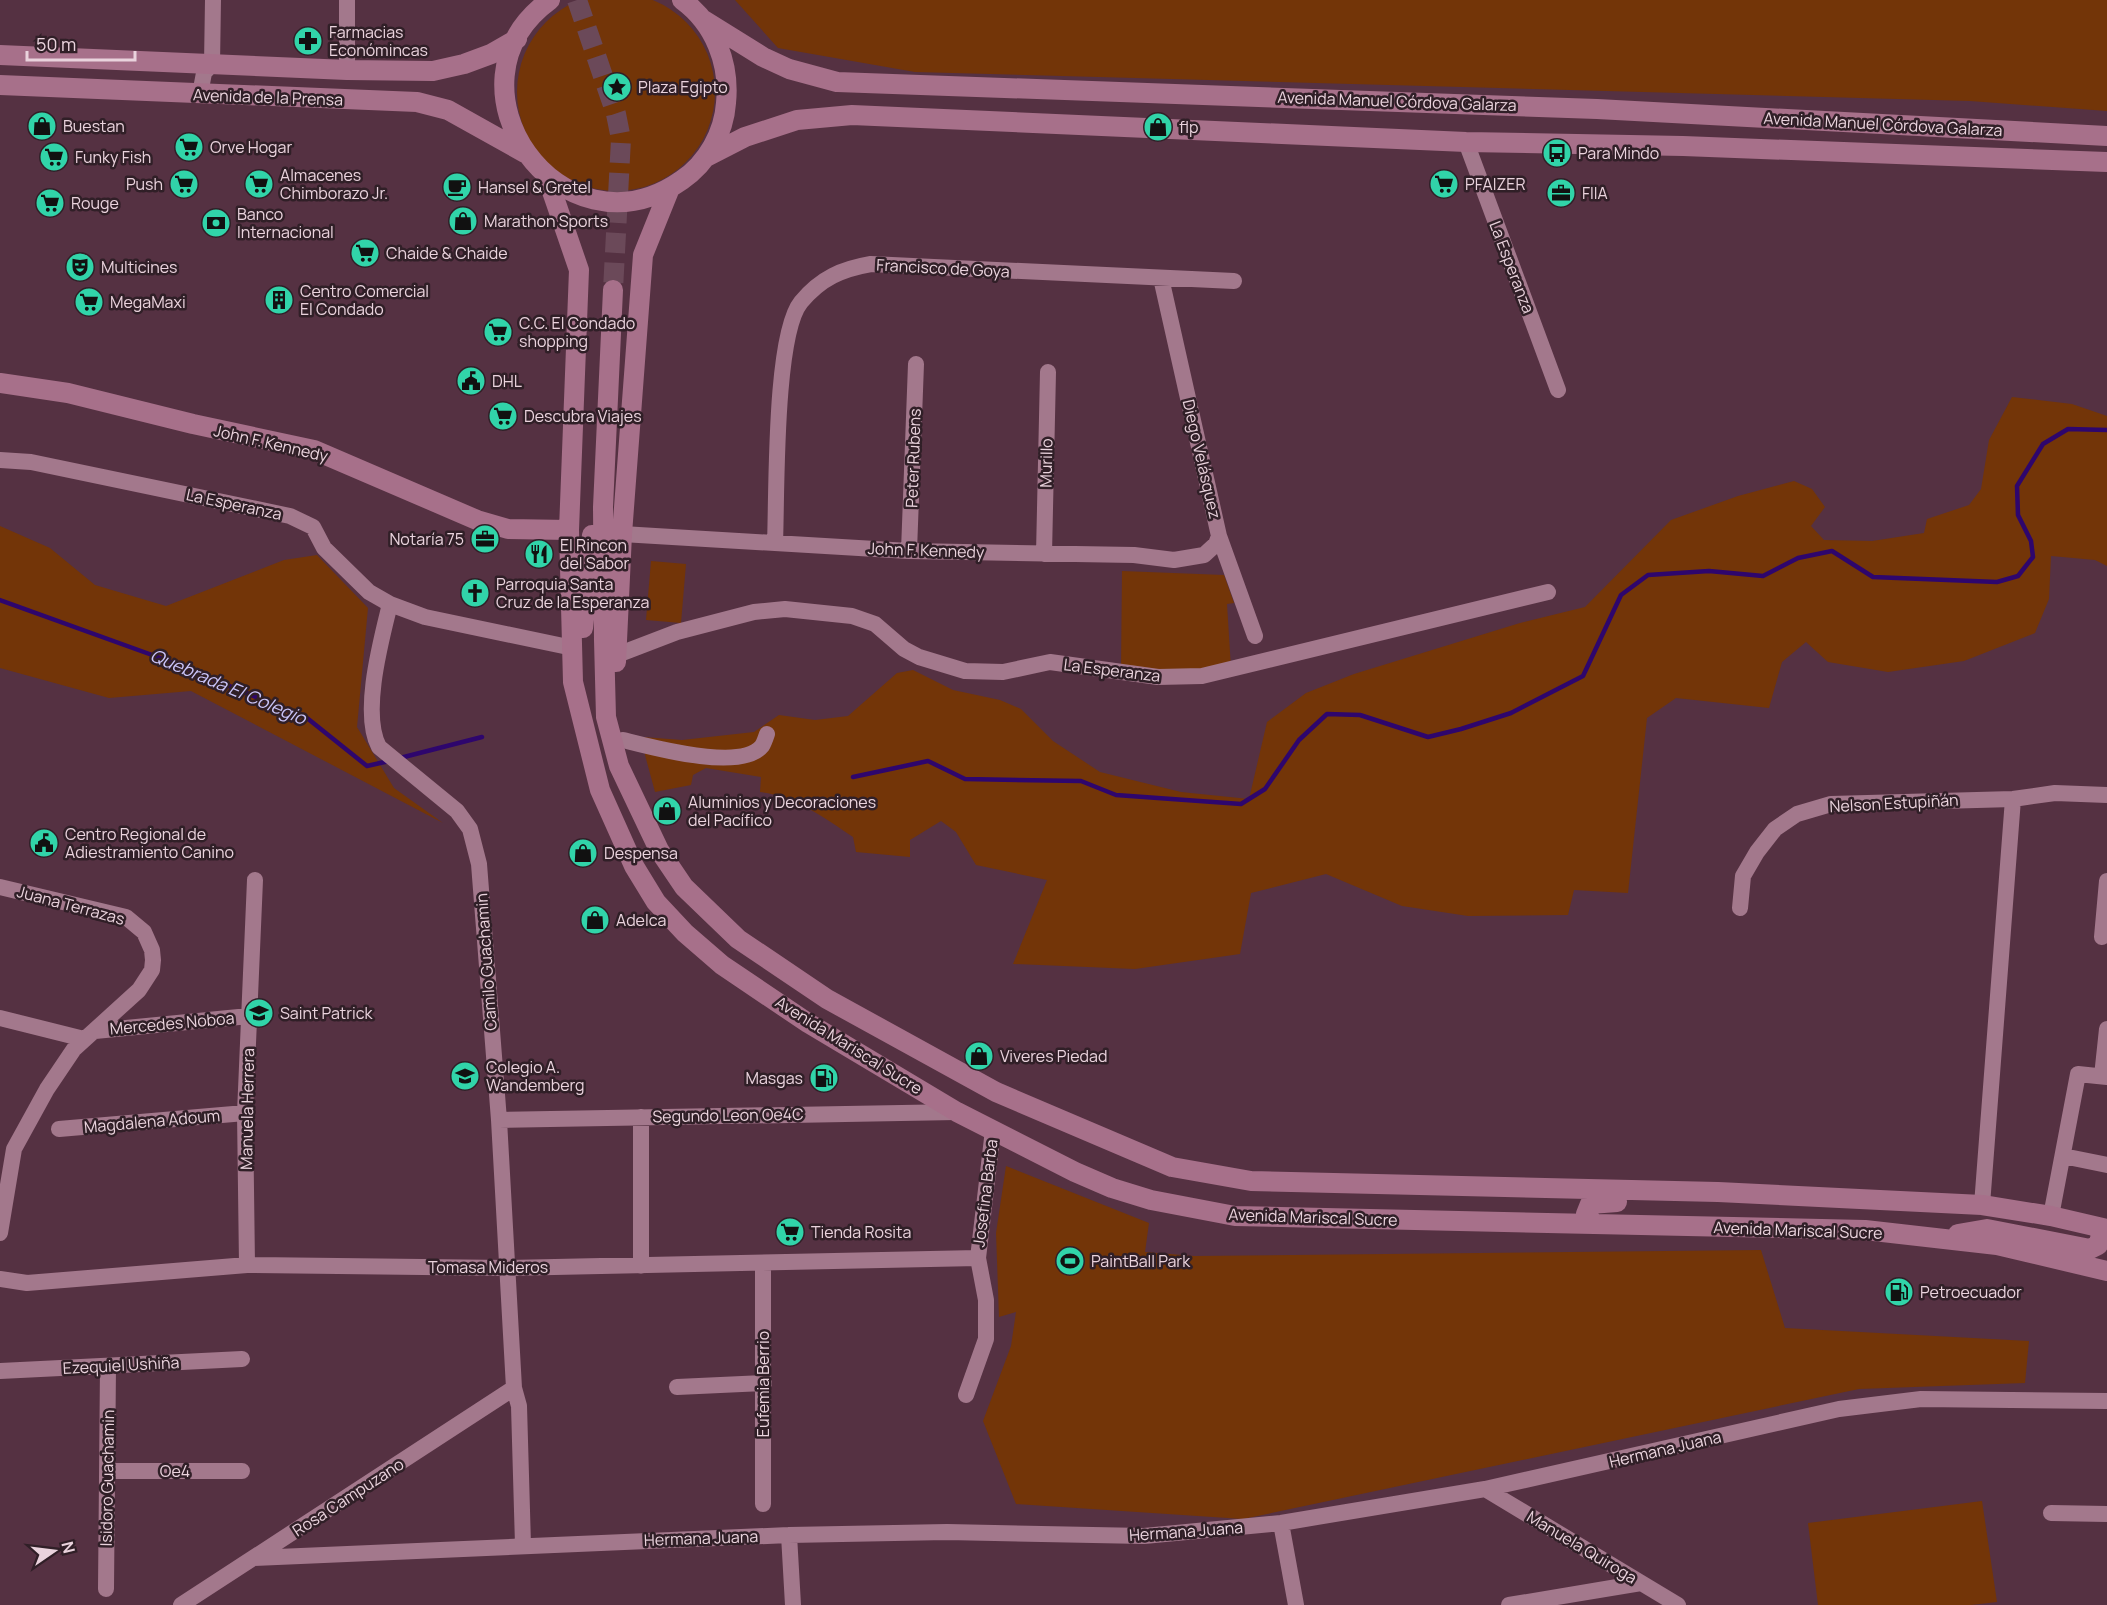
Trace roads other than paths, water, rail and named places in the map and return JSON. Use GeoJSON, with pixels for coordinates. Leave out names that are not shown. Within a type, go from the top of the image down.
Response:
{"type":"FeatureCollection","features":[{"type":"Feature","properties":{"kind":"main road"},"geometry":{"type":"LineString","coordinates":[[529,20],[534,0]]}},
{"type":"Feature","properties":{"kind":"main road"},"geometry":{"type":"LineString","coordinates":[[550,0],[529,20],[517,39],[509,61],[506,97],[513,132],[525,153],[547,177],[569,191],[618,202],[645,198],[670,188],[690,174],[706,157],[718,135],[726,112],[728,87],[724,63],[716,39],[702,18],[682,0]]}},
{"type":"Feature","properties":{"kind":"main road","name":"Avenida Manuel Córdova Galarza"},"geometry":{"type":"LineString","coordinates":[[702,18],[763,57],[789,69],[837,82],[1597,109],[2107,136]]}},
{"type":"Feature","properties":{"kind":"main road","name":"Avenida de la Prensa"},"geometry":{"type":"LineString","coordinates":[[0,56],[347,70],[433,71],[464,64],[491,54],[517,39]]}},
{"type":"Feature","properties":{"kind":"main road","name":"Avenida de la Prensa"},"geometry":{"type":"LineString","coordinates":[[0,85],[434,105],[525,153]]}},
{"type":"Feature","properties":{"kind":"main road","name":"Avenida Manuel Córdova Galarza"},"geometry":{"type":"LineString","coordinates":[[706,157],[745,137],[797,120],[852,115],[1466,142],[1683,146],[2107,162]]}},
{"type":"Feature","properties":{"kind":"main road"},"geometry":{"type":"LineString","coordinates":[[1877,154],[1878,124]]}},
{"type":"Feature","properties":{"kind":"main road"},"geometry":{"type":"LineString","coordinates":[[2070,162],[2071,135]]}},
{"type":"Feature","properties":{"kind":"main road","name":"Avenida Mariscal Sucre"},"geometry":{"type":"LineString","coordinates":[[547,177],[579,270],[569,530],[573,682],[600,790],[634,866],[656,902],[685,933],[722,965],[808,1023],[957,1112],[1075,1173],[1151,1200],[1235,1216],[1865,1230],[1997,1245],[2107,1271]]}},
{"type":"Feature","properties":{"kind":"main road","name":"Avenida Mariscal Sucre"},"geometry":{"type":"LineString","coordinates":[[638,809],[623,740],[615,680],[621,534],[643,255],[670,188]]}},
{"type":"Feature","properties":{"kind":"main road","name":"Avenida Mariscal Sucre"},"geometry":{"type":"LineString","coordinates":[[582,721],[583,628],[594,513],[610,290],[603,507],[606,717],[619,766],[659,850],[684,887],[709,914],[738,939],[827,999],[996,1092],[1172,1167],[1251,1181],[1718,1192],[1982,1206],[2051,1216],[2102,1228]]}},
{"type":"Feature","properties":{"kind":"main road","name":"John F. Kennedy"},"geometry":{"type":"LineString","coordinates":[[0,383],[68,393],[193,424],[314,450],[477,520],[508,529],[569,530]]}},
{"type":"Feature","properties":{"kind":"main road"},"geometry":{"type":"LineString","coordinates":[[1594,1224],[1586,1214],[1587,1208],[1596,1202],[1681,1203],[1718,1192]]}},
{"type":"Feature","properties":{"kind":"main road"},"geometry":{"type":"LineString","coordinates":[[1934,1238],[1987,1229],[2090,1249],[2098,1245],[2102,1228]]}},
{"type":"Feature","properties":{"kind":"street"},"geometry":{"type":"LineString","coordinates":[[200,94],[204,73],[212,64],[213,0]]}},
{"type":"Feature","properties":{"kind":"street"},"geometry":{"type":"LineString","coordinates":[[347,0],[347,70]]}},
{"type":"Feature","properties":{"kind":"street","name":"La Esperanza"},"geometry":{"type":"LineString","coordinates":[[1466,142],[1558,390]]}},
{"type":"Feature","properties":{"kind":"street","name":"Francisco de Goya"},"geometry":{"type":"LineString","coordinates":[[775,543],[785,344],[800,303],[833,273],[872,264],[1234,281]]}},
{"type":"Feature","properties":{"kind":"street","name":"Diego Velásquez"},"geometry":{"type":"LineString","coordinates":[[1161,278],[1219,536],[1255,636]]}},
{"type":"Feature","properties":{"kind":"street","name":"Peter Rubens"},"geometry":{"type":"LineString","coordinates":[[909,551],[916,364]]}},
{"type":"Feature","properties":{"kind":"street","name":"Murillo"},"geometry":{"type":"LineString","coordinates":[[1044,554],[1048,372]]}},
{"type":"Feature","properties":{"kind":"street","name":"La Esperanza"},"geometry":{"type":"LineString","coordinates":[[0,460],[31,462],[290,516],[313,527],[324,548],[369,592],[390,604],[424,617],[573,648]]}},
{"type":"Feature","properties":{"kind":"street","name":"John F. Kennedy"},"geometry":{"type":"LineString","coordinates":[[621,534],[909,551],[1134,555],[1174,560],[1195,558],[1210,551],[1219,536]]}},
{"type":"Feature","properties":{"kind":"street","name":"La Esperanza"},"geometry":{"type":"LineString","coordinates":[[617,655],[677,632],[754,612],[785,609],[852,616],[875,624],[904,649],[919,657],[965,671],[1003,672],[1050,662],[1148,676],[1202,676],[1548,592]]}},
{"type":"Feature","properties":{"kind":"street","name":"Camilo Guachamin"},"geometry":{"type":"LineString","coordinates":[[390,604],[374,669],[372,734],[379,747],[457,811],[470,829],[479,864],[499,1120],[514,1388],[519,1406],[523,1545]]}},
{"type":"Feature","properties":{"kind":"street"},"geometry":{"type":"LineString","coordinates":[[623,740],[693,755],[728,758],[743,756],[757,750],[762,746],[767,734]]}},
{"type":"Feature","properties":{"kind":"street","name":"Nelson Estupiñán"},"geometry":{"type":"LineString","coordinates":[[1740,908],[1743,876],[1757,852],[1775,829],[1797,814],[1831,804],[2013,799],[2055,793],[2107,795]]}},
{"type":"Feature","properties":{"kind":"street"},"geometry":{"type":"LineString","coordinates":[[1982,1206],[2013,799]]}},
{"type":"Feature","properties":{"kind":"street","name":"Manuela Herrera"},"geometry":{"type":"LineString","coordinates":[[246,1265],[245,1113],[255,880]]}},
{"type":"Feature","properties":{"kind":"street"},"geometry":{"type":"LineString","coordinates":[[2102,938],[2107,881]]}},
{"type":"Feature","properties":{"kind":"street","name":"Juana Terrazas"},"geometry":{"type":"LineString","coordinates":[[0,887],[126,917],[144,932],[152,950],[153,960],[147,980],[90,1035],[46,1089],[7,1147],[0,1233]]}},
{"type":"Feature","properties":{"kind":"street","name":"Mercedes Noboa"},"geometry":{"type":"LineString","coordinates":[[0,1018],[90,1035],[249,1016]]}},
{"type":"Feature","properties":{"kind":"street"},"geometry":{"type":"LineString","coordinates":[[2051,1216],[2078,1074],[2104,1076],[2107,1029]]}},
{"type":"Feature","properties":{"kind":"street","name":"Segundo Leon Oe4C"},"geometry":{"type":"LineString","coordinates":[[499,1120],[957,1112]]}},
{"type":"Feature","properties":{"kind":"street","name":"Magdalena Adoum"},"geometry":{"type":"LineString","coordinates":[[59,1129],[245,1113]]}},
{"type":"Feature","properties":{"kind":"street"},"geometry":{"type":"LineString","coordinates":[[640,1117],[641,1266]]}},
{"type":"Feature","properties":{"kind":"street","name":"Josefina Barba"},"geometry":{"type":"LineString","coordinates":[[966,1395],[986,1339],[986,1300],[978,1258],[993,1130]]}},
{"type":"Feature","properties":{"kind":"street"},"geometry":{"type":"LineString","coordinates":[[2063,1156],[2107,1166]]}},
{"type":"Feature","properties":{"kind":"street","name":"Tomasa Mideros"},"geometry":{"type":"LineString","coordinates":[[0,1279],[9,1282],[47,1282],[246,1265],[506,1268],[978,1258]]}},
{"type":"Feature","properties":{"kind":"street","name":"Eufemia Berrio"},"geometry":{"type":"LineString","coordinates":[[763,1264],[763,1504]]}},
{"type":"Feature","properties":{"kind":"street","name":"Ezequiel Ushiña"},"geometry":{"type":"LineString","coordinates":[[0,1371],[242,1359]]}},
{"type":"Feature","properties":{"kind":"street","name":"Isidoro Guachamin"},"geometry":{"type":"LineString","coordinates":[[106,1589],[108,1366]]}},
{"type":"Feature","properties":{"kind":"street"},"geometry":{"type":"LineString","coordinates":[[677,1387],[764,1383]]}},
{"type":"Feature","properties":{"kind":"street","name":"Rosa Campuzano"},"geometry":{"type":"LineString","coordinates":[[181,1605],[514,1388]]}},
{"type":"Feature","properties":{"kind":"street","name":"Hermana Juana"},"geometry":{"type":"LineString","coordinates":[[254,1558],[789,1535],[946,1532],[1144,1536],[1281,1523],[1485,1489],[1839,1409],[1921,1399],[2107,1401]]}},
{"type":"Feature","properties":{"kind":"street","name":"Oe4"},"geometry":{"type":"LineString","coordinates":[[108,1471],[242,1471]]}},
{"type":"Feature","properties":{"kind":"street","name":"Manuela Quiroga"},"geometry":{"type":"LineString","coordinates":[[1485,1489],[1678,1605]]}},
{"type":"Feature","properties":{"kind":"street"},"geometry":{"type":"LineString","coordinates":[[2051,1513],[2107,1514]]}},
{"type":"Feature","properties":{"kind":"street"},"geometry":{"type":"LineString","coordinates":[[1281,1523],[1296,1605]]}},
{"type":"Feature","properties":{"kind":"street"},"geometry":{"type":"LineString","coordinates":[[789,1535],[793,1605]]}},
{"type":"Feature","properties":{"kind":"street"},"geometry":{"type":"LineString","coordinates":[[1509,1605],[1641,1583]]}},
{"type":"Feature","properties":{"kind":"waterway","name":"Quebrada El Colegio"},"geometry":{"type":"LineString","coordinates":[[853,777],[928,761],[965,779],[1081,781],[1116,795],[1241,804],[1265,789],[1299,740],[1327,714],[1360,715],[1428,737],[1511,713],[1583,676],[1621,595],[1648,575],[1709,571],[1763,576],[1798,558],[1832,551],[1873,577],[1997,582],[2018,576],[2033,557],[2031,541],[2018,515],[2017,486],[2043,444],[2068,429],[2107,430]]}},
{"type":"Feature","properties":{"kind":"waterway","name":"Quebrada El Colegio"},"geometry":{"type":"LineString","coordinates":[[0,600],[166,660],[307,718],[367,766],[389,761]]}},
{"type":"Feature","properties":{"kind":"waterway","name":"Quebrada El Colegio"},"geometry":{"type":"LineString","coordinates":[[400,758],[482,737]]}},
{"type":"Feature","properties":{"kind":"tunnel"},"geometry":{"type":"LineString","coordinates":[[577,0],[616,114],[621,139],[613,290]]}},
{"type":"Feature","properties":{"kind":"place","name":"Farmacias Económincas"},"geometry":{"type":"Point","coordinates":[308,41]}},
{"type":"Feature","properties":{"kind":"place","name":"Plaza Egipto"},"geometry":{"type":"Point","coordinates":[617,87]}},
{"type":"Feature","properties":{"kind":"place","name":"Buestan"},"geometry":{"type":"Point","coordinates":[42,126]}},
{"type":"Feature","properties":{"kind":"place","name":"flp"},"geometry":{"type":"Point","coordinates":[1158,127]}},
{"type":"Feature","properties":{"kind":"place","name":"Orve Hogar"},"geometry":{"type":"Point","coordinates":[189,147]}},
{"type":"Feature","properties":{"kind":"place","name":"Para Mindo"},"geometry":{"type":"Point","coordinates":[1557,153]}},
{"type":"Feature","properties":{"kind":"place","name":"Funky Fish"},"geometry":{"type":"Point","coordinates":[54,157]}},
{"type":"Feature","properties":{"kind":"place","name":"Push"},"geometry":{"type":"Point","coordinates":[184,184]}},
{"type":"Feature","properties":{"kind":"place","name":"Almacenes Chimborazo Jr."},"geometry":{"type":"Point","coordinates":[259,184]}},
{"type":"Feature","properties":{"kind":"place","name":"PFAIZER"},"geometry":{"type":"Point","coordinates":[1444,184]}},
{"type":"Feature","properties":{"kind":"place","name":"Hansel & Gretel"},"geometry":{"type":"Point","coordinates":[457,187]}},
{"type":"Feature","properties":{"kind":"place","name":"FIIA"},"geometry":{"type":"Point","coordinates":[1561,193]}},
{"type":"Feature","properties":{"kind":"place","name":"Rouge"},"geometry":{"type":"Point","coordinates":[50,203]}},
{"type":"Feature","properties":{"kind":"place","name":"Marathon Sports"},"geometry":{"type":"Point","coordinates":[463,221]}},
{"type":"Feature","properties":{"kind":"place","name":"Banco Internacional"},"geometry":{"type":"Point","coordinates":[216,223]}},
{"type":"Feature","properties":{"kind":"place","name":"Chaide & Chaide"},"geometry":{"type":"Point","coordinates":[365,253]}},
{"type":"Feature","properties":{"kind":"place","name":"Multicines"},"geometry":{"type":"Point","coordinates":[80,267]}},
{"type":"Feature","properties":{"kind":"place","name":"Centro Comercial El Condado"},"geometry":{"type":"Point","coordinates":[279,300]}},
{"type":"Feature","properties":{"kind":"place","name":"MegaMaxi"},"geometry":{"type":"Point","coordinates":[89,302]}},
{"type":"Feature","properties":{"kind":"place","name":"C.C. El Condado shopping"},"geometry":{"type":"Point","coordinates":[498,332]}},
{"type":"Feature","properties":{"kind":"place","name":"DHL"},"geometry":{"type":"Point","coordinates":[471,381]}},
{"type":"Feature","properties":{"kind":"place","name":"Descubra Viajes"},"geometry":{"type":"Point","coordinates":[503,416]}},
{"type":"Feature","properties":{"kind":"place","name":"Notaría 75"},"geometry":{"type":"Point","coordinates":[485,539]}},
{"type":"Feature","properties":{"kind":"place","name":"El Rincon del Sabor"},"geometry":{"type":"Point","coordinates":[539,554]}},
{"type":"Feature","properties":{"kind":"place","name":"Parroquia Santa Cruz de la Esperanza"},"geometry":{"type":"Point","coordinates":[475,593]}},
{"type":"Feature","properties":{"kind":"place","name":"Aluminios y Decoraciones del Pacífico"},"geometry":{"type":"Point","coordinates":[667,811]}},
{"type":"Feature","properties":{"kind":"place","name":"Centro Regional de Adiestramiento Canino"},"geometry":{"type":"Point","coordinates":[44,843]}},
{"type":"Feature","properties":{"kind":"place","name":"Despensa"},"geometry":{"type":"Point","coordinates":[583,853]}},
{"type":"Feature","properties":{"kind":"place","name":"Adelca"},"geometry":{"type":"Point","coordinates":[595,920]}},
{"type":"Feature","properties":{"kind":"place","name":"Saint Patrick"},"geometry":{"type":"Point","coordinates":[259,1013]}},
{"type":"Feature","properties":{"kind":"place","name":"Viveres Piedad"},"geometry":{"type":"Point","coordinates":[979,1056]}},
{"type":"Feature","properties":{"kind":"place","name":"Colegio A. Wandemberg"},"geometry":{"type":"Point","coordinates":[465,1076]}},
{"type":"Feature","properties":{"kind":"place","name":"Masgas"},"geometry":{"type":"Point","coordinates":[824,1078]}},
{"type":"Feature","properties":{"kind":"place","name":"Tienda Rosita"},"geometry":{"type":"Point","coordinates":[790,1232]}},
{"type":"Feature","properties":{"kind":"place","name":"PaintBall Park"},"geometry":{"type":"Point","coordinates":[1070,1261]}},
{"type":"Feature","properties":{"kind":"place","name":"Petroecuador"},"geometry":{"type":"Point","coordinates":[1899,1292]}}]}
